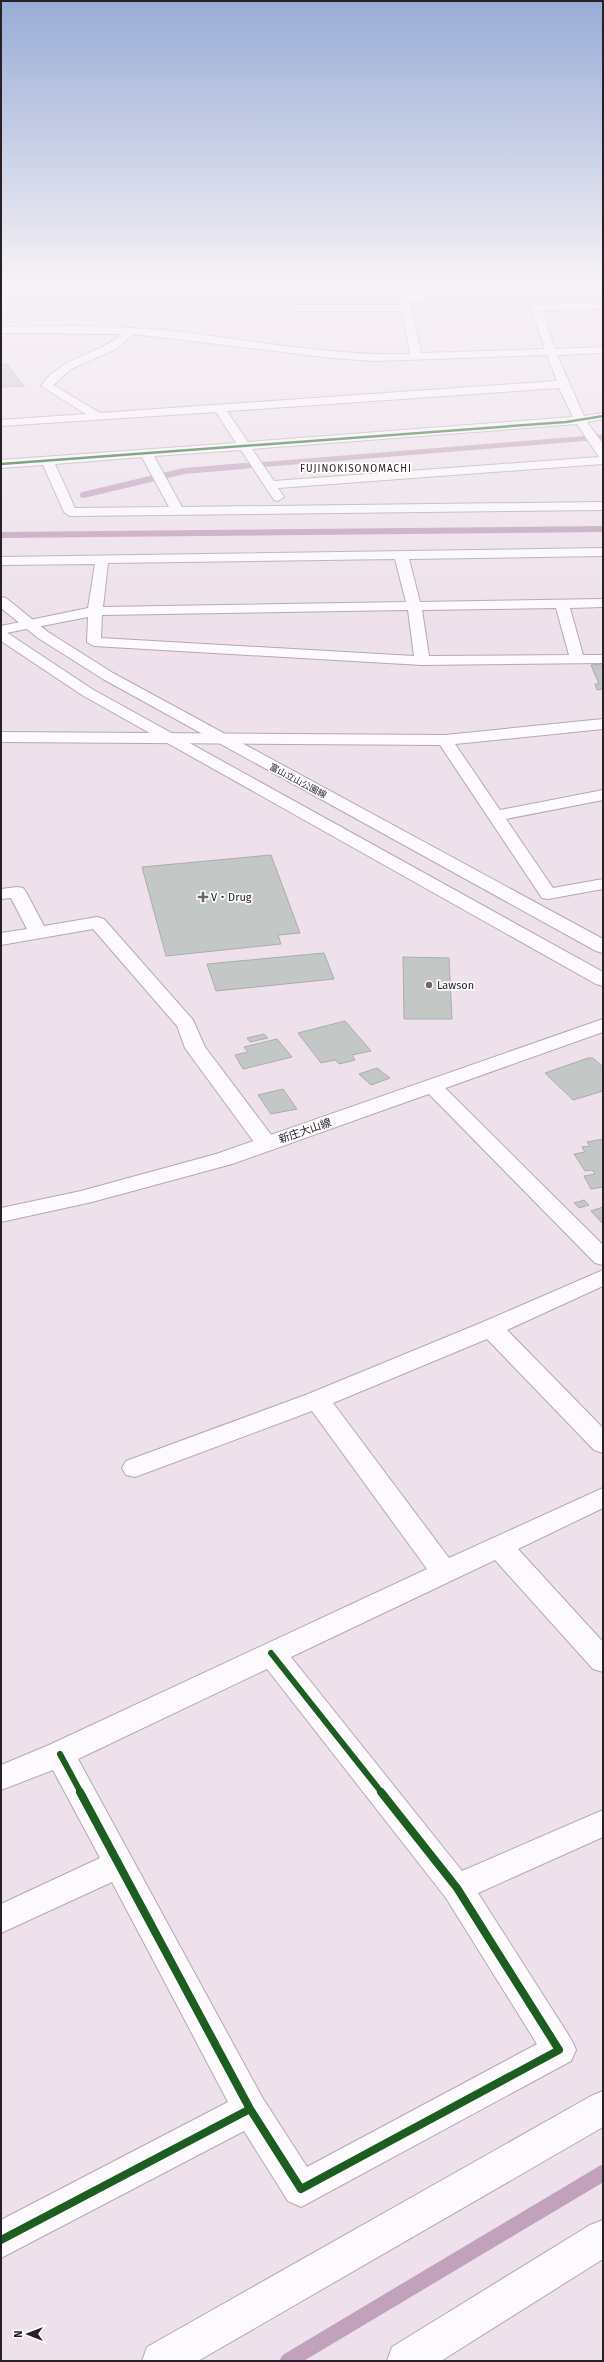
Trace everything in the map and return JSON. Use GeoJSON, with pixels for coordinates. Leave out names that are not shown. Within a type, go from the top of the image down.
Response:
{"type":"FeatureCollection","features":[{"type":"Feature","properties":{"kind":"street"},"geometry":{"type":"LineString","coordinates":[[67,396],[97,416]]}},
{"type":"Feature","properties":{"kind":"street"},"geometry":{"type":"LineString","coordinates":[[1,423],[389,396]]}},
{"type":"Feature","properties":{"kind":"street"},"geometry":{"type":"LineString","coordinates":[[570,396],[580,419],[602,449]]}},
{"type":"Feature","properties":{"kind":"street"},"geometry":{"type":"LineString","coordinates":[[220,408],[243,446],[287,510]]}},
{"type":"Feature","properties":{"kind":"street"},"geometry":{"type":"LineString","coordinates":[[1,464],[243,446],[603,416]]}},
{"type":"Feature","properties":{"kind":"street"},"geometry":{"type":"LineString","coordinates":[[146,453],[178,511]]}},
{"type":"Feature","properties":{"kind":"street"},"geometry":{"type":"LineString","coordinates":[[47,460],[70,512],[603,506]]}},
{"type":"Feature","properties":{"kind":"street"},"geometry":{"type":"LineString","coordinates":[[270,485],[603,460]]}},
{"type":"Feature","properties":{"kind":"street"},"geometry":{"type":"LineString","coordinates":[[1,561],[603,552]]}},
{"type":"Feature","properties":{"kind":"street"},"geometry":{"type":"LineString","coordinates":[[401,555],[414,606],[422,661]]}},
{"type":"Feature","properties":{"kind":"street"},"geometry":{"type":"LineString","coordinates":[[102,559],[95,611],[94,642],[422,661],[603,659]]}},
{"type":"Feature","properties":{"kind":"street","name":"富山立山公園線"},"geometry":{"type":"LineString","coordinates":[[1,601],[29,624],[108,676],[220,739],[603,947]]}},
{"type":"Feature","properties":{"kind":"street"},"geometry":{"type":"LineString","coordinates":[[1,630],[95,611],[603,603]]}},
{"type":"Feature","properties":{"kind":"street"},"geometry":{"type":"LineString","coordinates":[[562,604],[577,659]]}},
{"type":"Feature","properties":{"kind":"street"},"geometry":{"type":"LineString","coordinates":[[1,635],[87,692],[172,738],[603,980]]}},
{"type":"Feature","properties":{"kind":"street"},"geometry":{"type":"LineString","coordinates":[[1,737],[34,739],[172,738],[445,740],[603,724]]}},
{"type":"Feature","properties":{"kind":"street"},"geometry":{"type":"LineString","coordinates":[[445,740],[494,816],[548,894],[603,884]]}},
{"type":"Feature","properties":{"kind":"street"},"geometry":{"type":"LineString","coordinates":[[494,816],[603,796]]}},
{"type":"Feature","properties":{"kind":"street"},"geometry":{"type":"LineString","coordinates":[[1,894],[17,892],[38,933]]}},
{"type":"Feature","properties":{"kind":"street"},"geometry":{"type":"LineString","coordinates":[[1,939],[97,923],[186,1024],[195,1048],[267,1144]]}},
{"type":"Feature","properties":{"kind":"street","name":"新庄大山線"},"geometry":{"type":"LineString","coordinates":[[1,1215],[84,1197],[224,1159],[433,1087],[603,1025]]}},
{"type":"Feature","properties":{"kind":"street"},"geometry":{"type":"LineString","coordinates":[[433,1087],[603,1258]]}},
{"type":"Feature","properties":{"kind":"street"},"geometry":{"type":"LineString","coordinates":[[135,1468],[317,1400],[491,1328],[603,1277]]}},
{"type":"Feature","properties":{"kind":"street"},"geometry":{"type":"LineString","coordinates":[[491,1328],[603,1444]]}},
{"type":"Feature","properties":{"kind":"street"},"geometry":{"type":"LineString","coordinates":[[317,1400],[444,1572]]}},
{"type":"Feature","properties":{"kind":"street"},"geometry":{"type":"LineString","coordinates":[[1,1778],[60,1754],[603,1497]]}},
{"type":"Feature","properties":{"kind":"street"},"geometry":{"type":"LineString","coordinates":[[499,1546],[603,1661]]}},
{"type":"Feature","properties":{"kind":"street"},"geometry":{"type":"LineString","coordinates":[[60,1754],[250,2109],[301,2189],[559,2050],[457,1888],[272,1653]]}},
{"type":"Feature","properties":{"kind":"street"},"geometry":{"type":"LineString","coordinates":[[457,1888],[603,1823]]}},
{"type":"Feature","properties":{"kind":"street"},"geometry":{"type":"LineString","coordinates":[[1,1919],[119,1864]]}},
{"type":"Feature","properties":{"kind":"street"},"geometry":{"type":"LineString","coordinates":[[161,2361],[603,2108]]}},
{"type":"Feature","properties":{"kind":"street"},"geometry":{"type":"LineString","coordinates":[[1,2240],[250,2109]]}},
{"type":"Feature","properties":{"kind":"street"},"geometry":{"type":"LineString","coordinates":[[406,2361],[603,2238]]}},
{"type":"Feature","properties":{"kind":"building"},"geometry":{"type":"Polygon","coordinates":[[[603,664],[603,689],[597,690],[595,684],[599,684],[591,665],[603,664]]]}},
{"type":"Feature","properties":{"kind":"building"},"geometry":{"type":"Polygon","coordinates":[[[271,855],[300,933],[278,935],[281,944],[166,956],[142,867],[271,855]]]}},
{"type":"Feature","properties":{"kind":"building"},"geometry":{"type":"Polygon","coordinates":[[[324,953],[334,979],[216,991],[207,964],[324,953]]]}},
{"type":"Feature","properties":{"kind":"building"},"geometry":{"type":"Polygon","coordinates":[[[403,957],[449,958],[452,1019],[404,1019],[403,957]]]}},
{"type":"Feature","properties":{"kind":"building"},"geometry":{"type":"Polygon","coordinates":[[[345,1021],[371,1051],[352,1055],[355,1060],[339,1064],[335,1060],[321,1063],[298,1033],[345,1021]]]}},
{"type":"Feature","properties":{"kind":"building"},"geometry":{"type":"Polygon","coordinates":[[[264,1034],[268,1038],[250,1042],[247,1038],[264,1034]]]}},
{"type":"Feature","properties":{"kind":"building"},"geometry":{"type":"Polygon","coordinates":[[[277,1039],[292,1057],[243,1069],[235,1055],[248,1052],[244,1047],[277,1039]]]}},
{"type":"Feature","properties":{"kind":"building"},"geometry":{"type":"Polygon","coordinates":[[[588,1058],[593,1058],[603,1067],[603,1091],[573,1100],[545,1073],[588,1058]]]}},
{"type":"Feature","properties":{"kind":"building"},"geometry":{"type":"Polygon","coordinates":[[[377,1068],[390,1078],[371,1085],[359,1074],[377,1068]]]}},
{"type":"Feature","properties":{"kind":"building"},"geometry":{"type":"Polygon","coordinates":[[[283,1089],[297,1109],[271,1114],[258,1095],[283,1089]]]}},
{"type":"Feature","properties":{"kind":"building"},"geometry":{"type":"Polygon","coordinates":[[[603,1139],[603,1187],[591,1189],[584,1176],[595,1174],[592,1170],[585,1171],[574,1154],[585,1152],[582,1147],[590,1146],[587,1142],[603,1139]]]}},
{"type":"Feature","properties":{"kind":"building"},"geometry":{"type":"Polygon","coordinates":[[[584,1200],[589,1205],[579,1208],[574,1203],[584,1200]]]}},
{"type":"Feature","properties":{"kind":"building"},"geometry":{"type":"Polygon","coordinates":[[[603,1207],[603,1224],[591,1211],[603,1207]]]}},
{"type":"Feature","properties":{"kind":"waterway"},"geometry":{"type":"LineString","coordinates":[[231,467],[603,437]]}},
{"type":"Feature","properties":{"kind":"waterway"},"geometry":{"type":"LineString","coordinates":[[83,495],[184,471],[244,466]]}},
{"type":"Feature","properties":{"kind":"waterway"},"geometry":{"type":"LineString","coordinates":[[1,535],[603,529]]}},
{"type":"Feature","properties":{"kind":"waterway"},"geometry":{"type":"LineString","coordinates":[[288,2361],[603,2173]]}},
{"type":"Feature","properties":{"kind":"cycle path"},"geometry":{"type":"LineString","coordinates":[[1,464],[566,422],[603,416]]}},
{"type":"Feature","properties":{"kind":"cycle path"},"geometry":{"type":"LineString","coordinates":[[250,2109],[301,2189],[559,2050],[457,1888],[271,1653]]}},
{"type":"Feature","properties":{"kind":"cycle path"},"geometry":{"type":"LineString","coordinates":[[1,2240],[250,2109],[60,1754]]}},
{"type":"Feature","properties":{"kind":"place","name":"V・Drug"},"geometry":{"type":"Point","coordinates":[203,897]}},
{"type":"Feature","properties":{"kind":"place","name":"Lawson"},"geometry":{"type":"Point","coordinates":[429,985]}},
{"type":"Feature","properties":{"kind":"district","name":"FUJINOKISONOMACHI"},"geometry":{"type":"Point","coordinates":[356,469]}}]}
